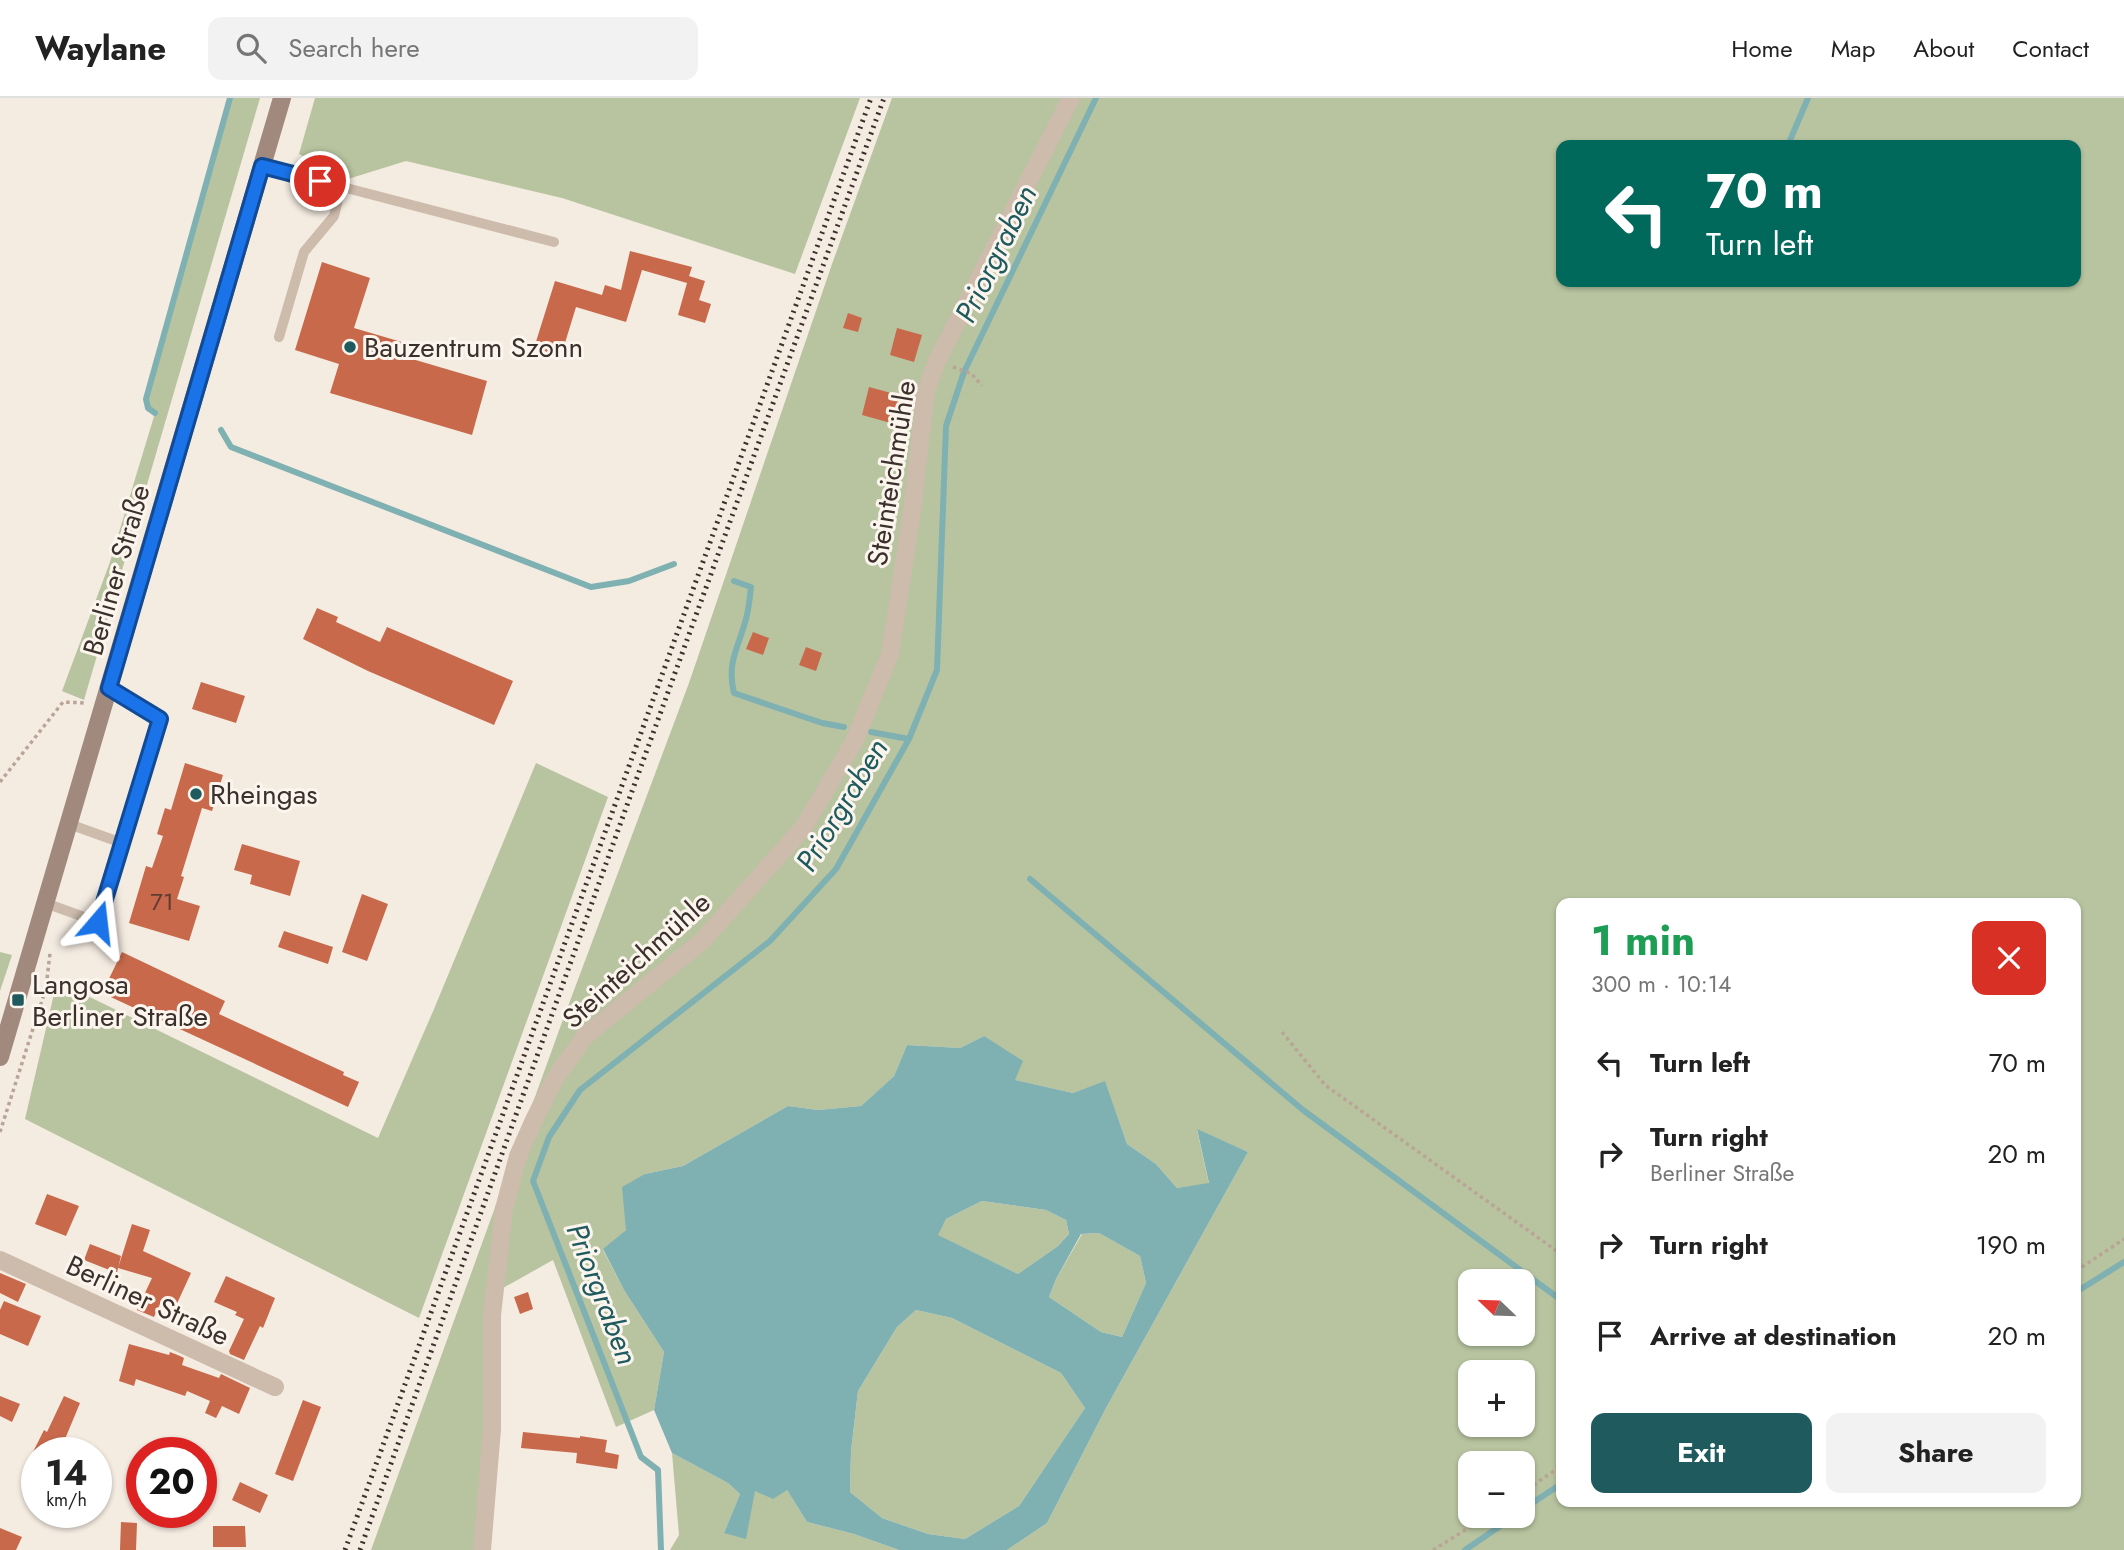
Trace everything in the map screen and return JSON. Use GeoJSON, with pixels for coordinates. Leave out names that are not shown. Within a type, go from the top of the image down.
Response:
{"type":"FeatureCollection","features":[{"type":"Feature","properties":{"kind":"main road","name":"Berliner Straße"},"geometry":{"type":"LineString","coordinates":[[0,1057],[282,98]]}},
{"type":"Feature","properties":{"kind":"street","name":"Steinteichmühle"},"geometry":{"type":"LineString","coordinates":[[482,1550],[492,1429],[492,1315],[504,1209],[518,1156],[554,1080],[585,1036],[702,941],[803,828],[854,742],[890,654],[912,511],[926,391],[937,361],[1071,98]]}},
{"type":"Feature","properties":{"kind":"street","name":"Berliner Straße"},"geometry":{"type":"LineString","coordinates":[[0,1260],[275,1387]]}},
{"type":"Feature","properties":{"kind":"lane"},"geometry":{"type":"LineString","coordinates":[[262,166],[554,242]]}},
{"type":"Feature","properties":{"kind":"lane"},"geometry":{"type":"LineString","coordinates":[[279,337],[304,252],[334,216],[341,187]]}},
{"type":"Feature","properties":{"kind":"lane"},"geometry":{"type":"LineString","coordinates":[[45,903],[98,922],[160,719],[106,695]]}},
{"type":"Feature","properties":{"kind":"lane"},"geometry":{"type":"LineString","coordinates":[[69,824],[122,843]]}},
{"type":"Feature","properties":{"kind":"path"},"geometry":{"type":"LineString","coordinates":[[954,367],[972,374],[982,386]]}},
{"type":"Feature","properties":{"kind":"path"},"geometry":{"type":"LineString","coordinates":[[0,782],[64,702],[106,695]]}},
{"type":"Feature","properties":{"kind":"path"},"geometry":{"type":"LineString","coordinates":[[0,1132],[46,988]]}},
{"type":"Feature","properties":{"kind":"path"},"geometry":{"type":"LineString","coordinates":[[1282,1032],[1325,1085],[1556,1250]]}},
{"type":"Feature","properties":{"kind":"path"},"geometry":{"type":"LineString","coordinates":[[2081,1269],[2124,1239]]}},
{"type":"Feature","properties":{"kind":"path"},"geometry":{"type":"LineString","coordinates":[[1535,1484],[1556,1469]]}},
{"type":"Feature","properties":{"kind":"path"},"geometry":{"type":"LineString","coordinates":[[1433,1550],[1469,1528]]}},
{"type":"Feature","properties":{"kind":"green space"},"geometry":{"type":"Polygon","coordinates":[[[230,98],[260,98],[84,700],[62,691],[110,562],[155,413],[148,408],[146,399],[230,98]]]}},
{"type":"Feature","properties":{"kind":"green space"},"geometry":{"type":"Polygon","coordinates":[[[315,98],[860,98],[795,274],[562,198],[406,161],[348,179],[299,154],[315,98]]]}},
{"type":"Feature","properties":{"kind":"green space"},"geometry":{"type":"Polygon","coordinates":[[[892,98],[2124,98],[2124,1550],[1007,1550],[1047,1523],[1106,1408],[1248,1152],[1197,1130],[1209,1184],[1177,1188],[1156,1164],[1127,1144],[1105,1082],[1073,1093],[1014,1080],[984,1036],[960,1048],[907,1045],[894,1076],[861,1106],[818,1110],[788,1106],[683,1166],[645,1174],[626,1230],[603,1250],[624,1290],[664,1352],[654,1410],[616,1427],[553,1260],[487,1297],[487,1428],[478,1550],[371,1550],[561,1025],[689,683],[832,264],[892,98]]]}},
{"type":"Feature","properties":{"kind":"green space"},"geometry":{"type":"Polygon","coordinates":[[[536,763],[608,797],[419,1318],[25,1119],[57,981],[378,1138],[536,763]]]}},
{"type":"Feature","properties":{"kind":"green space"},"geometry":{"type":"Polygon","coordinates":[[[0,952],[12,955],[0,991],[0,952]]]}},
{"type":"Feature","properties":{"kind":"green space"},"geometry":{"type":"Polygon","coordinates":[[[982,1201],[1046,1210],[1066,1220],[1069,1234],[1058,1246],[1018,1274],[937,1235],[946,1219],[982,1201]]]}},
{"type":"Feature","properties":{"kind":"green space"},"geometry":{"type":"Polygon","coordinates":[[[1099,1233],[1140,1256],[1146,1283],[1122,1337],[1101,1332],[1049,1297],[1056,1279],[1082,1234],[1099,1233]]]}},
{"type":"Feature","properties":{"kind":"green space"},"geometry":{"type":"Polygon","coordinates":[[[916,1310],[952,1318],[1061,1373],[1085,1408],[1019,1506],[965,1539],[928,1534],[882,1518],[850,1492],[851,1451],[858,1391],[897,1327],[916,1310]]]}},
{"type":"Feature","properties":{"kind":"green space"},"geometry":{"type":"Polygon","coordinates":[[[672,1453],[728,1483],[740,1494],[724,1533],[755,1491],[787,1490],[807,1522],[854,1534],[899,1550],[670,1550],[679,1535],[672,1453]]]}},
{"type":"Feature","properties":{"kind":"water"},"geometry":{"type":"Polygon","coordinates":[[[984,1036],[1023,1061],[1015,1080],[1073,1093],[1105,1081],[1127,1144],[1156,1164],[1177,1188],[1209,1183],[1197,1129],[1248,1152],[1106,1408],[1047,1523],[1007,1550],[899,1550],[854,1534],[807,1522],[787,1490],[773,1499],[755,1491],[746,1539],[724,1533],[740,1494],[728,1483],[672,1453],[654,1410],[664,1352],[624,1290],[603,1249],[626,1230],[622,1187],[645,1174],[683,1166],[788,1106],[818,1110],[861,1106],[894,1076],[907,1045],[960,1048],[984,1036]],[[982,1201],[946,1219],[938,1235],[1018,1274],[1058,1246],[1069,1234],[1066,1220],[1046,1210],[982,1201]],[[1099,1233],[1081,1234],[1049,1297],[1101,1332],[1122,1337],[1146,1283],[1140,1256],[1099,1233]],[[916,1310],[897,1327],[858,1391],[851,1451],[850,1492],[882,1518],[928,1534],[965,1539],[1019,1506],[1085,1408],[1061,1373],[952,1318],[916,1310]]]}},
{"type":"Feature","properties":{"kind":"building"},"geometry":{"type":"Polygon","coordinates":[[[630,251],[692,267],[689,276],[705,281],[699,300],[711,304],[705,323],[678,315],[687,283],[642,270],[626,322],[576,307],[561,356],[534,348],[555,281],[602,295],[605,285],[621,290],[630,251]]]}},
{"type":"Feature","properties":{"kind":"building","name":"Bauzentrum Szonn"},"geometry":{"type":"Polygon","coordinates":[[[322,262],[370,278],[354,328],[405,343],[402,356],[487,381],[472,435],[330,393],[339,364],[295,350],[322,262]]]}},
{"type":"Feature","properties":{"kind":"building"},"geometry":{"type":"Polygon","coordinates":[[[848,313],[862,318],[858,332],[843,328],[848,313]]]}},
{"type":"Feature","properties":{"kind":"building"},"geometry":{"type":"Polygon","coordinates":[[[897,328],[922,335],[914,362],[890,355],[897,328]]]}},
{"type":"Feature","properties":{"kind":"building"},"geometry":{"type":"Polygon","coordinates":[[[869,387],[906,397],[898,425],[862,415],[869,387]]]}},
{"type":"Feature","properties":{"kind":"building"},"geometry":{"type":"Polygon","coordinates":[[[317,608],[338,617],[336,622],[380,642],[387,627],[513,681],[494,725],[368,671],[303,639],[317,608]]]}},
{"type":"Feature","properties":{"kind":"building"},"geometry":{"type":"Polygon","coordinates":[[[753,632],[769,638],[763,655],[746,649],[753,632]]]}},
{"type":"Feature","properties":{"kind":"building"},"geometry":{"type":"Polygon","coordinates":[[[806,647],[822,653],[816,671],[799,665],[806,647]]]}},
{"type":"Feature","properties":{"kind":"building"},"geometry":{"type":"Polygon","coordinates":[[[201,682],[245,696],[236,723],[192,709],[201,682]]]}},
{"type":"Feature","properties":{"kind":"building"},"geometry":{"type":"Polygon","coordinates":[[[185,763],[223,775],[212,811],[202,808],[181,876],[184,877],[177,899],[200,906],[189,941],[129,923],[146,866],[152,868],[163,836],[157,834],[165,808],[171,810],[185,763]]]}},
{"type":"Feature","properties":{"kind":"building"},"geometry":{"type":"Polygon","coordinates":[[[242,844],[300,861],[290,896],[250,884],[252,875],[234,870],[242,844]]]}},
{"type":"Feature","properties":{"kind":"building"},"geometry":{"type":"Polygon","coordinates":[[[362,894],[388,904],[367,961],[342,952],[362,894]]]}},
{"type":"Feature","properties":{"kind":"building"},"geometry":{"type":"Polygon","coordinates":[[[284,931],[333,947],[328,964],[278,947],[284,931]]]}},
{"type":"Feature","properties":{"kind":"building"},"geometry":{"type":"Polygon","coordinates":[[[122,952],[225,1001],[219,1014],[344,1072],[343,1075],[359,1082],[348,1107],[102,993],[122,952]]]}},
{"type":"Feature","properties":{"kind":"building"},"geometry":{"type":"Polygon","coordinates":[[[47,1194],[79,1206],[66,1236],[35,1224],[47,1194]]]}},
{"type":"Feature","properties":{"kind":"building"},"geometry":{"type":"Polygon","coordinates":[[[132,1224],[150,1230],[143,1251],[191,1273],[174,1310],[160,1304],[154,1317],[137,1310],[152,1278],[118,1268],[132,1224]]]}},
{"type":"Feature","properties":{"kind":"building"},"geometry":{"type":"Polygon","coordinates":[[[90,1244],[121,1256],[117,1273],[84,1260],[90,1244]]]}},
{"type":"Feature","properties":{"kind":"building"},"geometry":{"type":"Polygon","coordinates":[[[0,1273],[26,1284],[18,1302],[0,1293],[0,1273]]]}},
{"type":"Feature","properties":{"kind":"building"},"geometry":{"type":"Polygon","coordinates":[[[226,1276],[275,1298],[263,1328],[260,1326],[244,1360],[229,1351],[244,1319],[235,1315],[237,1312],[214,1302],[226,1276]]]}},
{"type":"Feature","properties":{"kind":"building"},"geometry":{"type":"Polygon","coordinates":[[[528,1292],[533,1309],[520,1314],[514,1297],[528,1292]]]}},
{"type":"Feature","properties":{"kind":"building"},"geometry":{"type":"Polygon","coordinates":[[[4,1301],[41,1316],[28,1346],[0,1334],[0,1310],[4,1301]]]}},
{"type":"Feature","properties":{"kind":"building"},"geometry":{"type":"Polygon","coordinates":[[[129,1344],[169,1355],[170,1352],[184,1358],[182,1365],[219,1378],[221,1374],[250,1388],[239,1414],[222,1406],[216,1418],[205,1413],[210,1401],[187,1391],[185,1396],[136,1379],[134,1386],[119,1381],[129,1344]]]}},
{"type":"Feature","properties":{"kind":"building"},"geometry":{"type":"Polygon","coordinates":[[[0,1396],[20,1404],[12,1422],[0,1416],[0,1396]]]}},
{"type":"Feature","properties":{"kind":"building"},"geometry":{"type":"Polygon","coordinates":[[[64,1396],[80,1403],[66,1437],[40,1437],[44,1430],[47,1432],[64,1396]]]}},
{"type":"Feature","properties":{"kind":"building"},"geometry":{"type":"Polygon","coordinates":[[[303,1400],[321,1407],[293,1481],[275,1474],[303,1400]]]}},
{"type":"Feature","properties":{"kind":"building"},"geometry":{"type":"Polygon","coordinates":[[[523,1432],[607,1440],[605,1452],[619,1455],[617,1469],[576,1463],[577,1453],[521,1448],[523,1432]]]}},
{"type":"Feature","properties":{"kind":"building"},"geometry":{"type":"Polygon","coordinates":[[[240,1482],[268,1495],[260,1513],[232,1500],[240,1482]]]}},
{"type":"Feature","properties":{"kind":"building"},"geometry":{"type":"Polygon","coordinates":[[[121,1522],[126,1522],[126,1528],[137,1528],[136,1550],[120,1550],[121,1522]]]}},
{"type":"Feature","properties":{"kind":"building"},"geometry":{"type":"Polygon","coordinates":[[[245,1526],[246,1547],[213,1547],[213,1528],[245,1526]]]}},
{"type":"Feature","properties":{"kind":"building"},"geometry":{"type":"Polygon","coordinates":[[[0,1528],[22,1537],[16,1550],[0,1550],[0,1528]]]}},
{"type":"Feature","properties":{"kind":"waterway"},"geometry":{"type":"LineString","coordinates":[[155,413],[148,408],[146,399],[230,98]]}},
{"type":"Feature","properties":{"kind":"waterway","name":"Priorgraben"},"geometry":{"type":"LineString","coordinates":[[661,1550],[658,1470],[641,1457],[533,1181],[549,1137],[580,1090],[770,941],[836,869],[909,739],[937,670],[946,426],[964,372],[1096,98]]}},
{"type":"Feature","properties":{"kind":"waterway"},"geometry":{"type":"LineString","coordinates":[[1790,140],[1808,98]]}},
{"type":"Feature","properties":{"kind":"waterway"},"geometry":{"type":"LineString","coordinates":[[221,430],[231,447],[591,587],[629,581],[674,564]]}},
{"type":"Feature","properties":{"kind":"waterway"},"geometry":{"type":"LineString","coordinates":[[734,581],[751,587],[747,615],[733,662],[734,693],[822,723],[844,727]]}},
{"type":"Feature","properties":{"kind":"waterway"},"geometry":{"type":"LineString","coordinates":[[871,732],[909,739]]}},
{"type":"Feature","properties":{"kind":"waterway"},"geometry":{"type":"LineString","coordinates":[[1030,879],[1303,1110],[1556,1296]]}},
{"type":"Feature","properties":{"kind":"waterway"},"geometry":{"type":"LineString","coordinates":[[2081,1289],[2124,1262]]}},
{"type":"Feature","properties":{"kind":"waterway"},"geometry":{"type":"LineString","coordinates":[[1535,1501],[1556,1487]]}},
{"type":"Feature","properties":{"kind":"waterway"},"geometry":{"type":"LineString","coordinates":[[1465,1550],[1497,1528]]}},
{"type":"Feature","properties":{"kind":"railway"},"geometry":{"type":"LineString","coordinates":[[345,1550],[871,98]]}},
{"type":"Feature","properties":{"kind":"railway"},"geometry":{"type":"LineString","coordinates":[[360,1550],[884,98]]}},
{"type":"Feature","properties":{"kind":"place","name":"Bauzentrum Szonn"},"geometry":{"type":"Point","coordinates":[350,347]}},
{"type":"Feature","properties":{"kind":"place","name":"Rheingas"},"geometry":{"type":"Point","coordinates":[196,794]}},
{"type":"Feature","properties":{"kind":"place","name":"Langosa Berliner Straße"},"geometry":{"type":"Point","coordinates":[18,1000]}},
{"type":"Feature","properties":{"kind":"route"},"geometry":{"type":"LineString","coordinates":[[98,922],[160,719],[109,688],[262,166],[320,181]]}}]}
